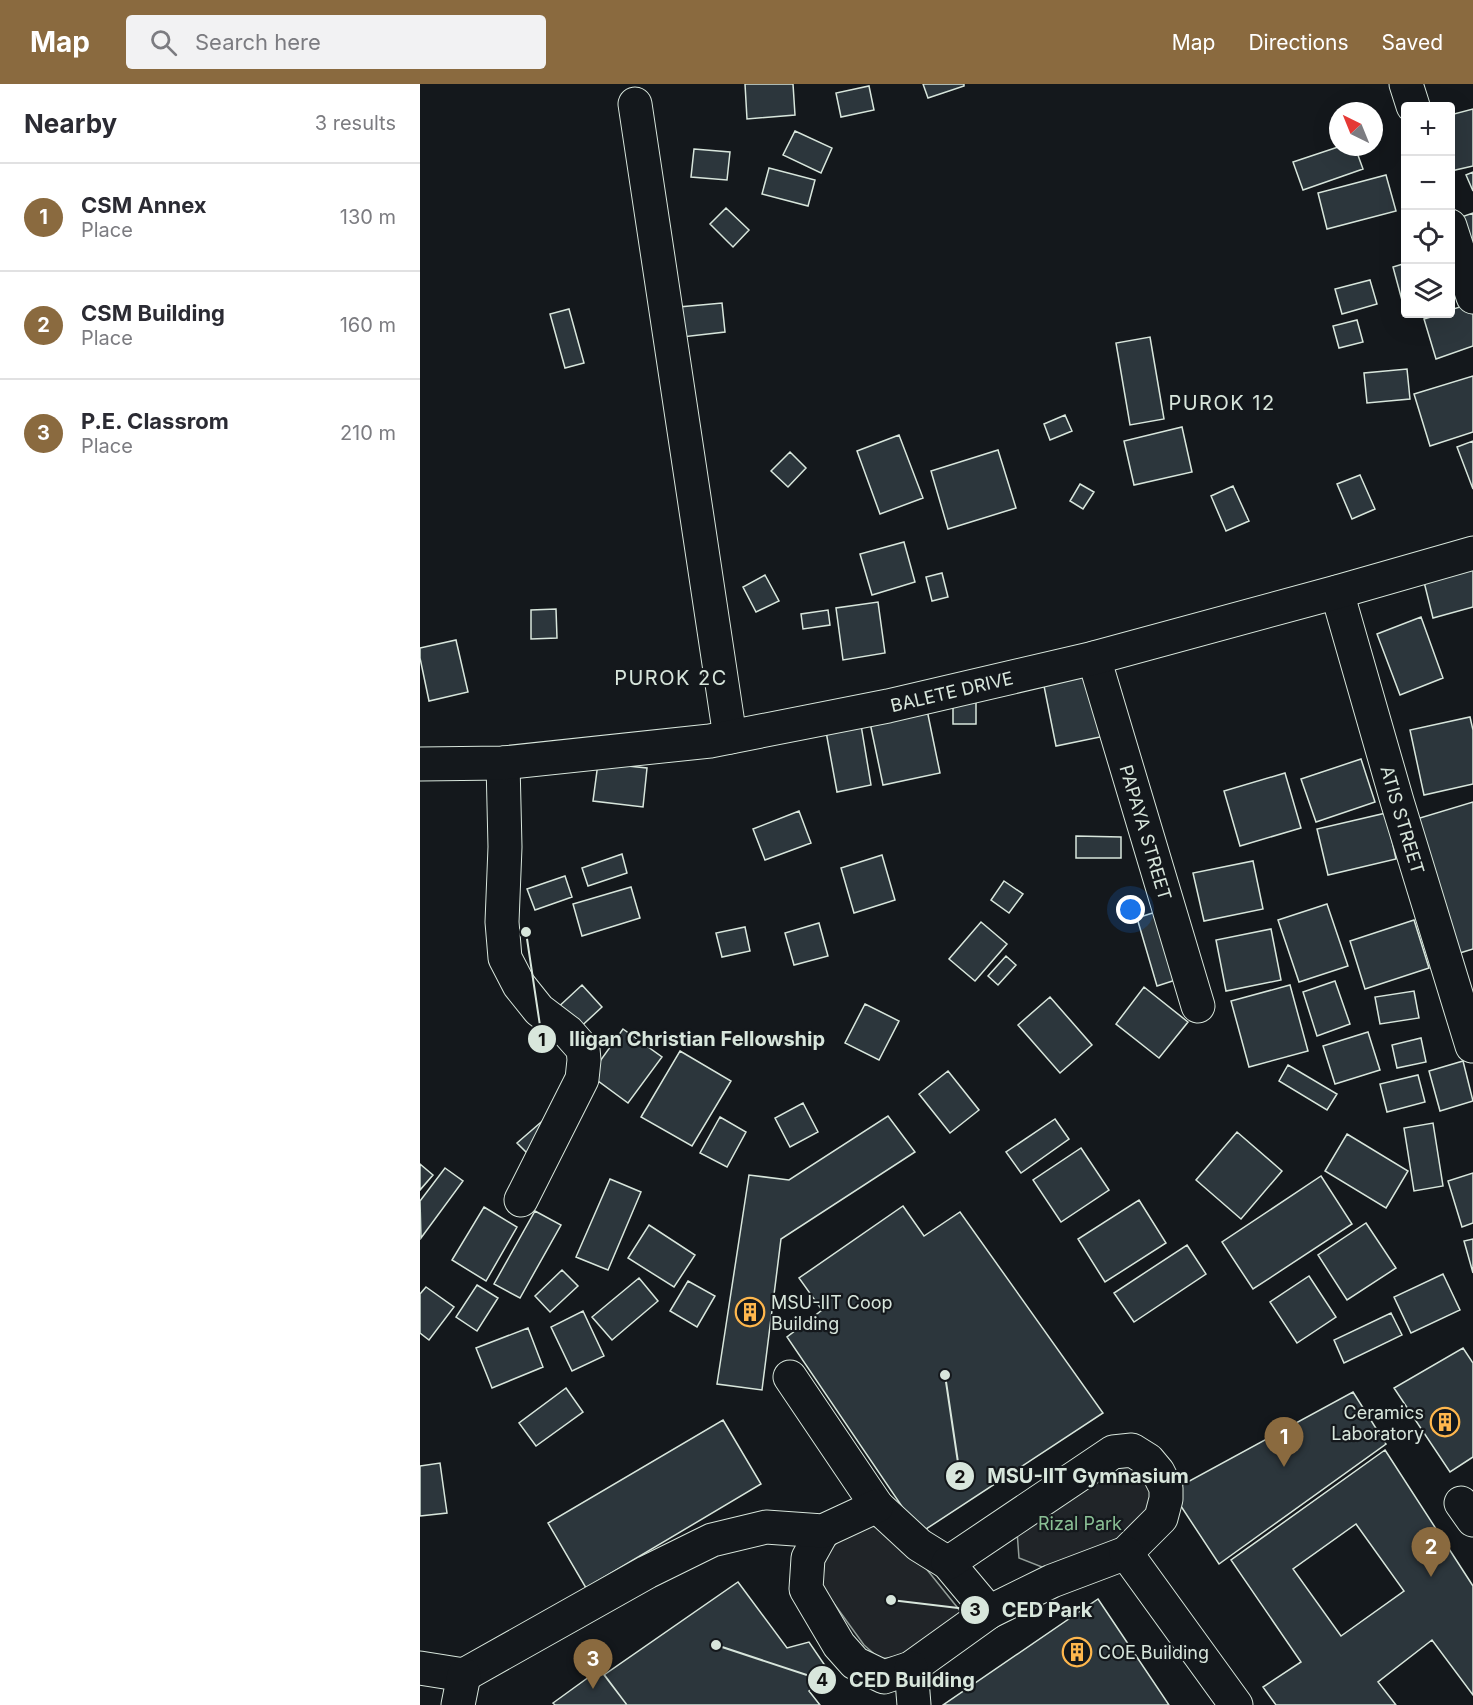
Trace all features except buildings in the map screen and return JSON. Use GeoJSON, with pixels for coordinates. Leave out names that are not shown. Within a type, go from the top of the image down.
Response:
{"type":"FeatureCollection","features":[{"type":"Feature","properties":{"kind":"street"},"geometry":{"type":"LineString","coordinates":[[1406,84],[1412,102]]}},
{"type":"Feature","properties":{"kind":"street"},"geometry":{"type":"LineString","coordinates":[[634,104],[730,737]]}},
{"type":"Feature","properties":{"kind":"street"},"geometry":{"type":"LineString","coordinates":[[1455,241],[1473,297]]}},
{"type":"Feature","properties":{"kind":"street","name":"BALETE DRIVE"},"geometry":{"type":"LineString","coordinates":[[420,764],[503,763],[711,741],[888,706],[1094,658],[1473,553]]}},
{"type":"Feature","properties":{"kind":"street","name":"ATIS STREET"},"geometry":{"type":"LineString","coordinates":[[1337,592],[1397,801],[1472,1046]]}},
{"type":"Feature","properties":{"kind":"street","name":"PAPAYA STREET"},"geometry":{"type":"LineString","coordinates":[[1094,658],[1198,1006]]}},
{"type":"Feature","properties":{"kind":"street"},"geometry":{"type":"LineString","coordinates":[[503,763],[505,847],[502,922],[505,958],[519,985],[538,1010],[577,1041],[582,1049],[584,1060],[582,1079],[521,1200]]}},
{"type":"Feature","properties":{"kind":"street"},"geometry":{"type":"LineString","coordinates":[[790,1377],[877,1506],[919,1545],[948,1563],[989,1612]]}},
{"type":"Feature","properties":{"kind":"street"},"geometry":{"type":"LineString","coordinates":[[823,1531],[808,1558],[806,1589],[839,1645],[855,1663],[884,1677],[911,1668],[989,1612],[1052,1581],[1126,1553],[1161,1518],[1166,1499],[1166,1488],[1158,1472],[1148,1460],[1132,1450],[1113,1452],[948,1563]]}},
{"type":"Feature","properties":{"kind":"street"},"geometry":{"type":"LineString","coordinates":[[420,1668],[461,1690],[647,1572],[712,1540],[766,1527],[823,1531],[877,1506]]}},
{"type":"Feature","properties":{"kind":"street"},"geometry":{"type":"LineString","coordinates":[[1126,1553],[1236,1705]]}},
{"type":"Feature","properties":{"kind":"street"},"geometry":{"type":"LineString","coordinates":[[911,1668],[914,1705]]}},
{"type":"Feature","properties":{"kind":"green space","name":"Rizal Park"},"geometry":{"type":"Polygon","coordinates":[[[1101,1466],[1135,1466],[1154,1489],[1142,1522],[1097,1557],[1047,1569],[1019,1558],[1017,1531],[1101,1466]]]}},
{"type":"Feature","properties":{"kind":"green space"},"geometry":{"type":"Polygon","coordinates":[[[857,1524],[891,1529],[961,1612],[914,1654],[880,1659],[864,1645],[822,1587],[825,1554],[857,1524]]]}},
{"type":"Feature","properties":{"kind":"place","name":"Iligan Christian Fellowship"},"geometry":{"type":"Point","coordinates":[526,932]}},
{"type":"Feature","properties":{"kind":"place","name":"MSU-IIT Coop Building"},"geometry":{"type":"Point","coordinates":[750,1312]}},
{"type":"Feature","properties":{"kind":"place","name":"MSU-IIT Gymnasium"},"geometry":{"type":"Point","coordinates":[945,1375]}},
{"type":"Feature","properties":{"kind":"place","name":"Ceramics Laboratory"},"geometry":{"type":"Point","coordinates":[1445,1422]}},
{"type":"Feature","properties":{"kind":"place","name":"CSM Annex"},"geometry":{"type":"Point","coordinates":[1284,1467]}},
{"type":"Feature","properties":{"kind":"place","name":"CSM Building"},"geometry":{"type":"Point","coordinates":[1431,1577]}},
{"type":"Feature","properties":{"kind":"place","name":"CED Park"},"geometry":{"type":"Point","coordinates":[891,1600]}},
{"type":"Feature","properties":{"kind":"place","name":"CED Building"},"geometry":{"type":"Point","coordinates":[716,1645]}},
{"type":"Feature","properties":{"kind":"place","name":"COE Building"},"geometry":{"type":"Point","coordinates":[1077,1652]}},
{"type":"Feature","properties":{"kind":"place","name":"P.E. Classrom"},"geometry":{"type":"Point","coordinates":[593,1689]}},
{"type":"Feature","properties":{"kind":"district","name":"PUROK 12"},"geometry":{"type":"Point","coordinates":[1222,403]}},
{"type":"Feature","properties":{"kind":"district","name":"PUROK 2C"},"geometry":{"type":"Point","coordinates":[671,678]}}]}
